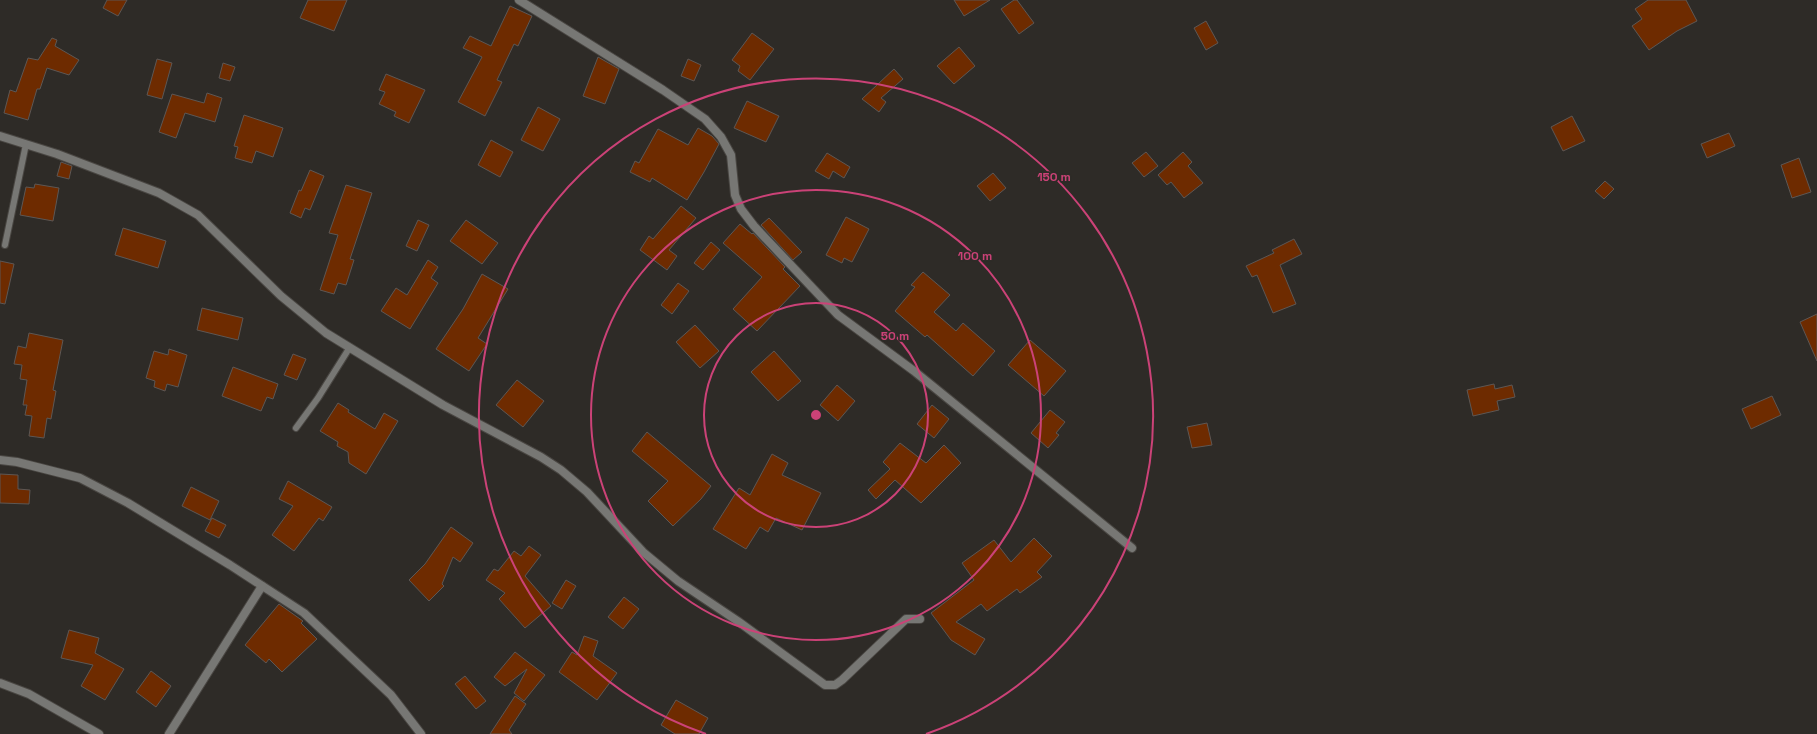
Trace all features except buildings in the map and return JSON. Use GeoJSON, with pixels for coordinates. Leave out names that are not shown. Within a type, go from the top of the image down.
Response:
{"type":"FeatureCollection","features":[{"type":"Feature","properties":{"kind":"street"},"geometry":{"type":"LineString","coordinates":[[519,0],[657,86],[706,119],[721,137],[731,155],[735,195],[741,209],[754,226],[838,315],[914,371],[1132,548]]}},
{"type":"Feature","properties":{"kind":"street"},"geometry":{"type":"LineString","coordinates":[[0,136],[57,154],[159,194],[198,215],[281,296],[326,333],[443,405],[541,458],[560,470],[587,492],[643,552],[678,581],[739,622],[825,685],[835,685],[842,680],[906,619],[920,619]]}},
{"type":"Feature","properties":{"kind":"street"},"geometry":{"type":"LineString","coordinates":[[0,460],[17,462],[80,478],[172,529],[304,613],[391,695],[421,734]]}},
{"type":"Feature","properties":{"kind":"street"},"geometry":{"type":"LineString","coordinates":[[169,734],[262,586]]}},
{"type":"Feature","properties":{"kind":"street"},"geometry":{"type":"LineString","coordinates":[[0,683],[29,694],[100,734]]}},
{"type":"Feature","properties":{"kind":"lane"},"geometry":{"type":"LineString","coordinates":[[5,245],[26,144]]}},
{"type":"Feature","properties":{"kind":"lane"},"geometry":{"type":"LineString","coordinates":[[296,428],[318,398],[350,348]]}}]}
